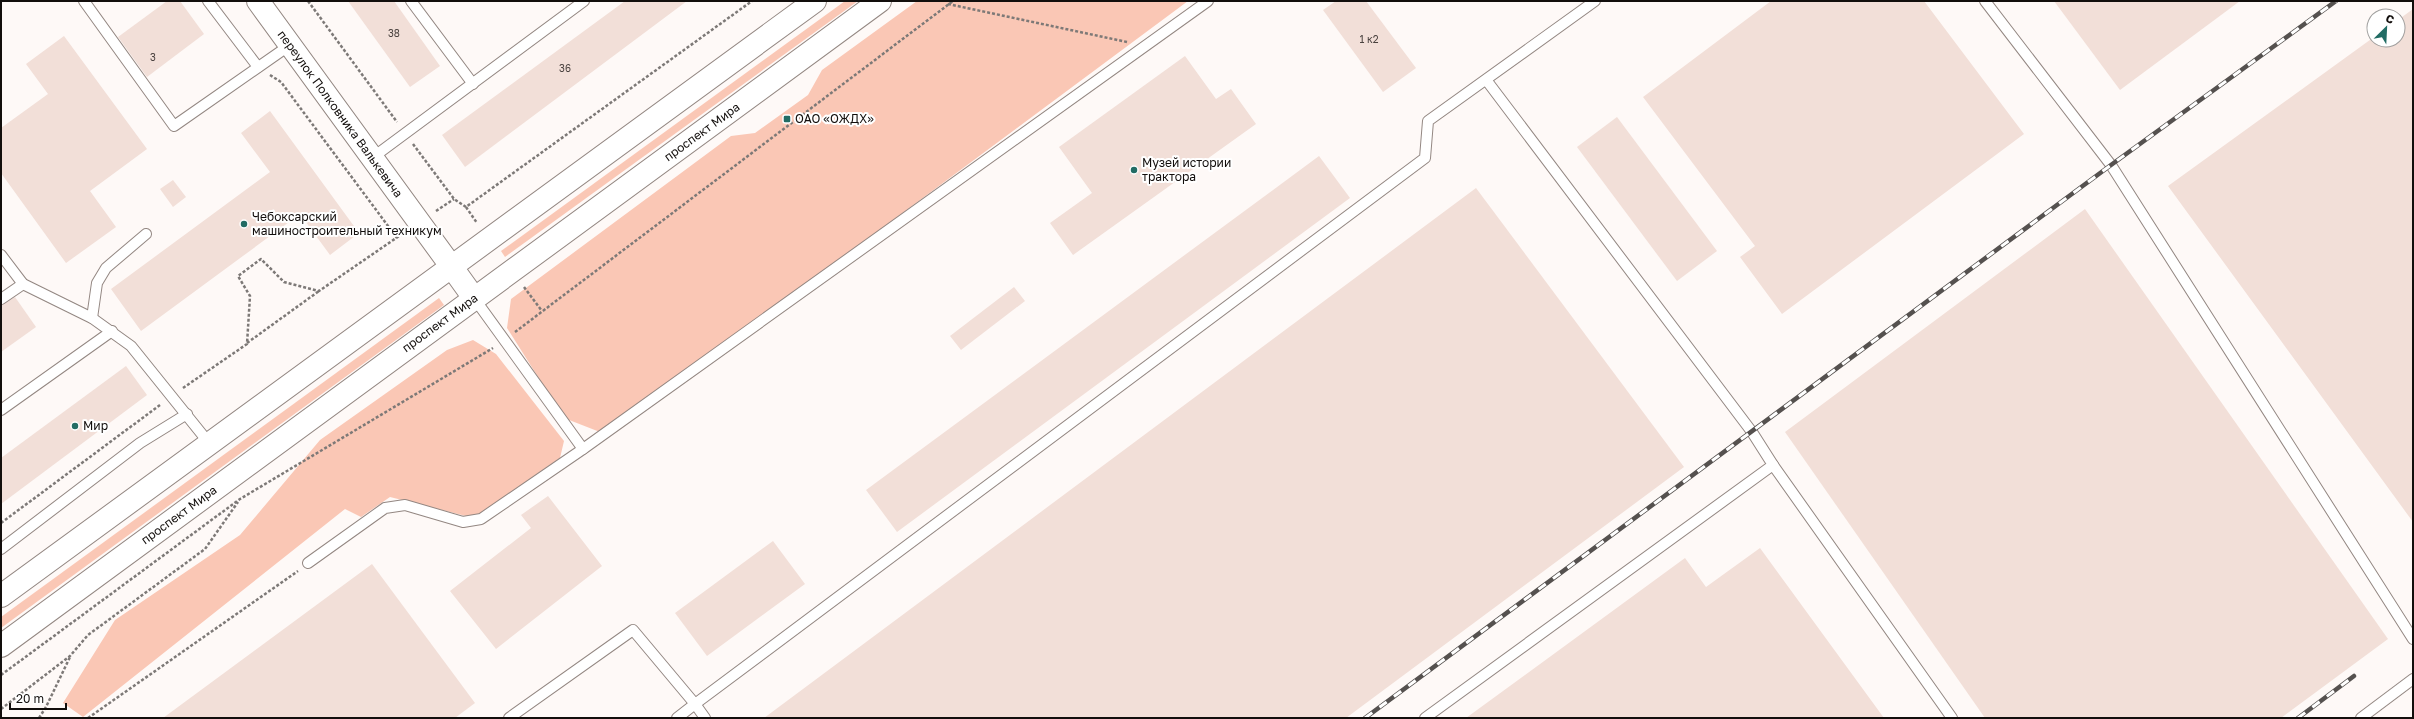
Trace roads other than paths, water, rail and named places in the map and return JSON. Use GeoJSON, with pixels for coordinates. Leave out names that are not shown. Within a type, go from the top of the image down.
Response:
{"type":"FeatureCollection","features":[{"type":"Feature","properties":{"kind":"main road","name":"переулок Полковника Валькевича"},"geometry":{"type":"LineString","coordinates":[[258,1],[474,298]]}},
{"type":"Feature","properties":{"kind":"main road"},"geometry":{"type":"LineString","coordinates":[[1,596],[815,1]]}},
{"type":"Feature","properties":{"kind":"main road","name":"проспект Мира"},"geometry":{"type":"LineString","coordinates":[[1,646],[880,1]]}},
{"type":"Feature","properties":{"kind":"lane"},"geometry":{"type":"LineString","coordinates":[[84,1],[174,126],[290,45]]}},
{"type":"Feature","properties":{"kind":"lane"},"geometry":{"type":"LineString","coordinates":[[208,1],[258,67]]}},
{"type":"Feature","properties":{"kind":"lane"},"geometry":{"type":"LineString","coordinates":[[411,1],[473,84]]}},
{"type":"Feature","properties":{"kind":"lane"},"geometry":{"type":"LineString","coordinates":[[372,158],[405,132],[473,84],[584,1]]}},
{"type":"Feature","properties":{"kind":"lane"},"geometry":{"type":"LineString","coordinates":[[308,563],[385,508],[405,505],[463,522],[481,519],[583,449],[1208,1]]}},
{"type":"Feature","properties":{"kind":"lane"},"geometry":{"type":"LineString","coordinates":[[677,718],[1425,158],[1428,121],[1595,1]]}},
{"type":"Feature","properties":{"kind":"lane"},"geometry":{"type":"LineString","coordinates":[[1985,1],[2111,165],[2413,639]]}},
{"type":"Feature","properties":{"kind":"lane"},"geometry":{"type":"LineString","coordinates":[[1487,80],[1752,432],[1773,466],[1952,718]]}},
{"type":"Feature","properties":{"kind":"lane"},"geometry":{"type":"LineString","coordinates":[[92,318],[97,283],[106,268],[146,234]]}},
{"type":"Feature","properties":{"kind":"lane"},"geometry":{"type":"LineString","coordinates":[[1,256],[23,284],[92,318],[112,330],[132,346],[209,443]]}},
{"type":"Feature","properties":{"kind":"lane"},"geometry":{"type":"LineString","coordinates":[[1,299],[23,284]]}},
{"type":"Feature","properties":{"kind":"lane"},"geometry":{"type":"LineString","coordinates":[[474,298],[583,449]]}},
{"type":"Feature","properties":{"kind":"lane"},"geometry":{"type":"LineString","coordinates":[[1,410],[112,330]]}},
{"type":"Feature","properties":{"kind":"lane"},"geometry":{"type":"LineString","coordinates":[[1,549],[140,443],[187,414]]}},
{"type":"Feature","properties":{"kind":"lane"},"geometry":{"type":"LineString","coordinates":[[1425,718],[1773,466]]}},
{"type":"Feature","properties":{"kind":"lane"},"geometry":{"type":"LineString","coordinates":[[509,718],[633,630],[705,718]]}},
{"type":"Feature","properties":{"kind":"lane"},"geometry":{"type":"LineString","coordinates":[[2362,718],[2413,679]]}},
{"type":"Feature","properties":{"kind":"railway"},"geometry":{"type":"LineString","coordinates":[[1365,718],[2111,165],[2336,1]]}},
{"type":"Feature","properties":{"kind":"railway"},"geometry":{"type":"LineString","coordinates":[[2298,718],[2354,676]]}},
{"type":"Feature","properties":{"kind":"place","name":"ОАО «ОЖДХ»"},"geometry":{"type":"Point","coordinates":[787,119]}},
{"type":"Feature","properties":{"kind":"place","name":"Музей истории трактора"},"geometry":{"type":"Point","coordinates":[1134,170]}},
{"type":"Feature","properties":{"kind":"place","name":"Чебоксарский машиностроительный техникум"},"geometry":{"type":"Point","coordinates":[244,224]}},
{"type":"Feature","properties":{"kind":"place","name":"Мир"},"geometry":{"type":"Point","coordinates":[75,426]}}]}
